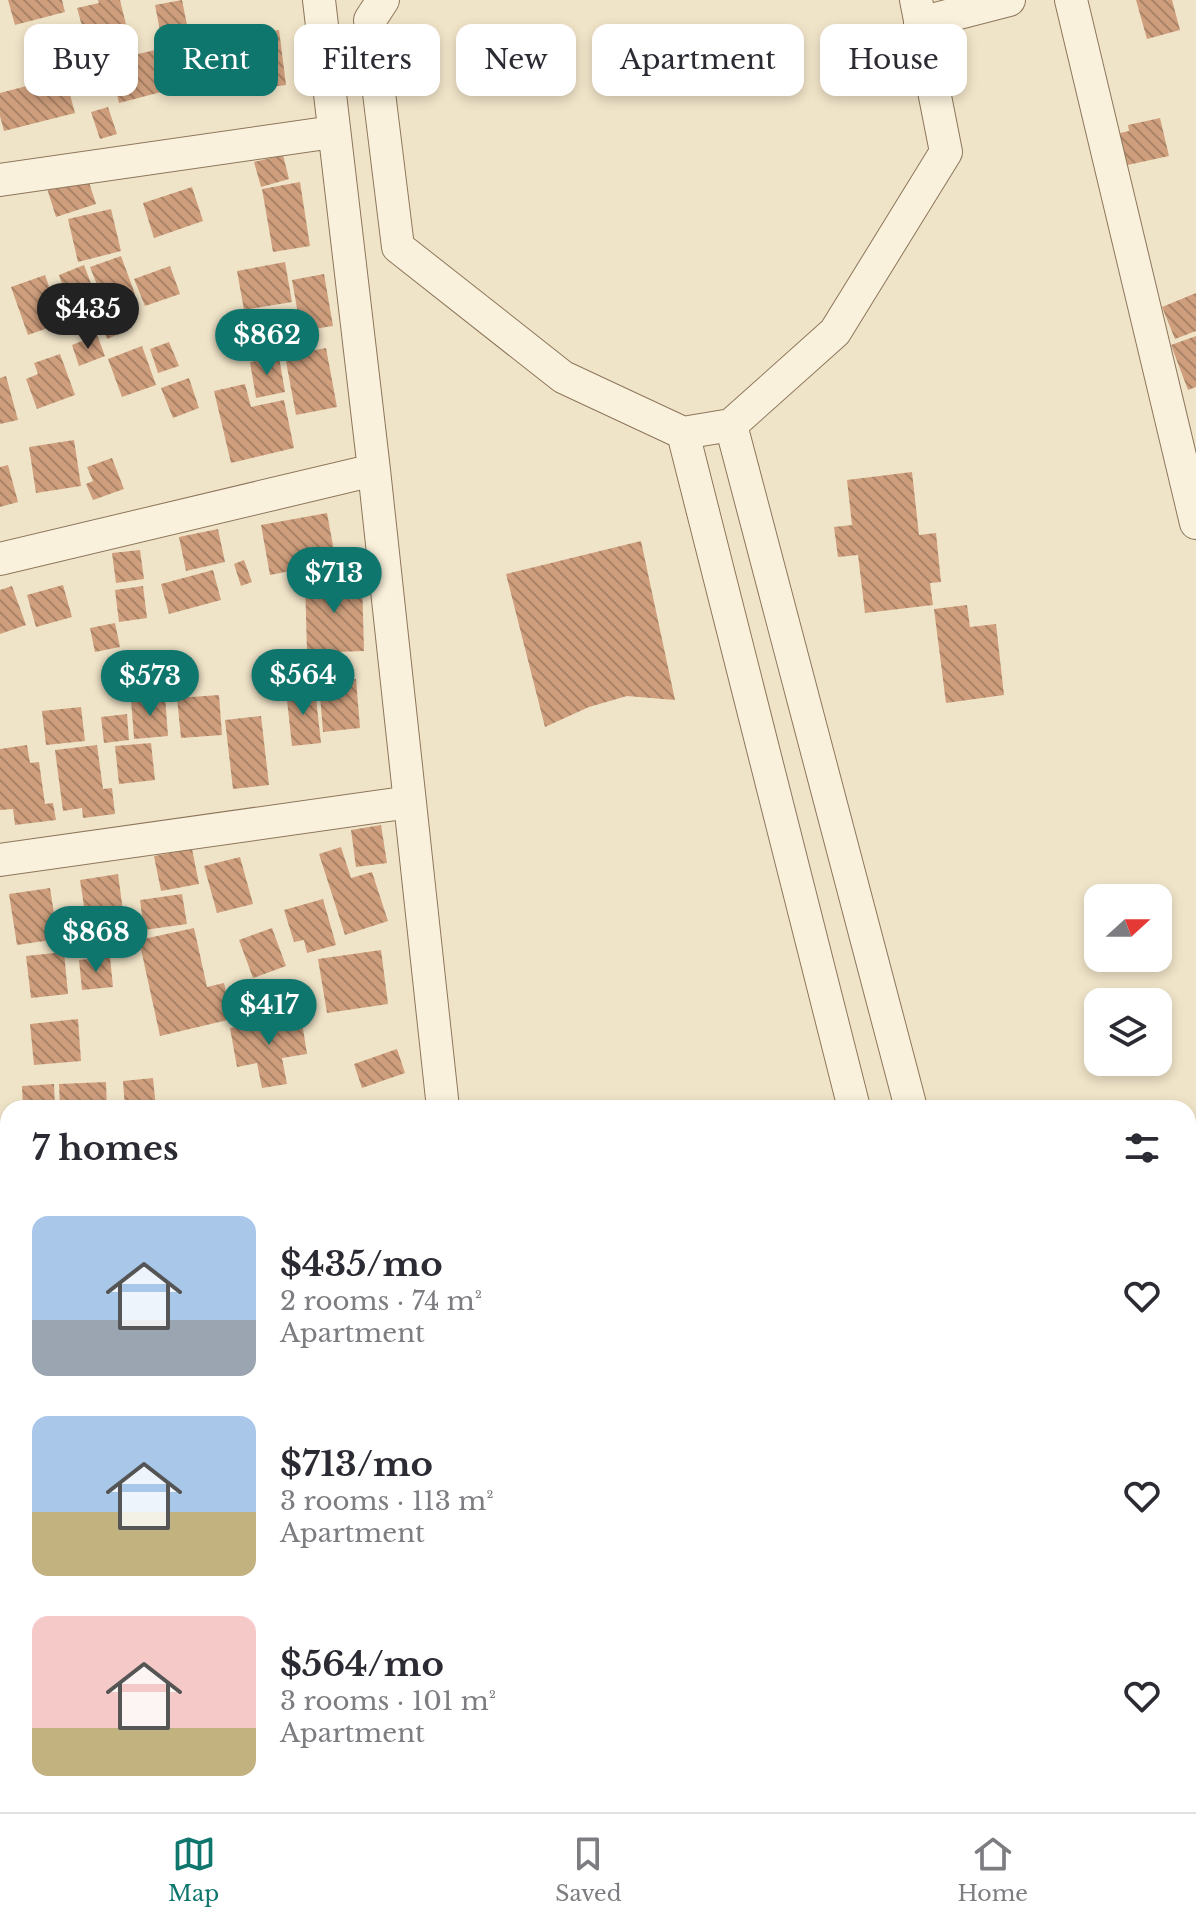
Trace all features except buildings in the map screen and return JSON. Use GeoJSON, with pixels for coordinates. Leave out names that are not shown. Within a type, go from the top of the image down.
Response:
{"type":"FeatureCollection","features":[{"type":"Feature","properties":{"kind":"street"},"geometry":{"type":"LineString","coordinates":[[319,0],[442,1100]]}},
{"type":"Feature","properties":{"kind":"street"},"geometry":{"type":"LineString","coordinates":[[383,0],[370,20],[398,247],[563,377],[683,433],[731,425],[835,332],[946,152],[918,11],[1009,0]]}},
{"type":"Feature","properties":{"kind":"street"},"geometry":{"type":"LineString","coordinates":[[1071,0],[1196,523]]}},
{"type":"Feature","properties":{"kind":"street"},"geometry":{"type":"LineString","coordinates":[[0,180],[333,132]]}},
{"type":"Feature","properties":{"kind":"street"},"geometry":{"type":"LineString","coordinates":[[731,425],[909,1100]]}},
{"type":"Feature","properties":{"kind":"street"},"geometry":{"type":"LineString","coordinates":[[683,433],[852,1100]]}},
{"type":"Feature","properties":{"kind":"street"},"geometry":{"type":"LineString","coordinates":[[0,559],[374,470]]}},
{"type":"Feature","properties":{"kind":"street"},"geometry":{"type":"LineString","coordinates":[[0,860],[410,802]]}}]}
